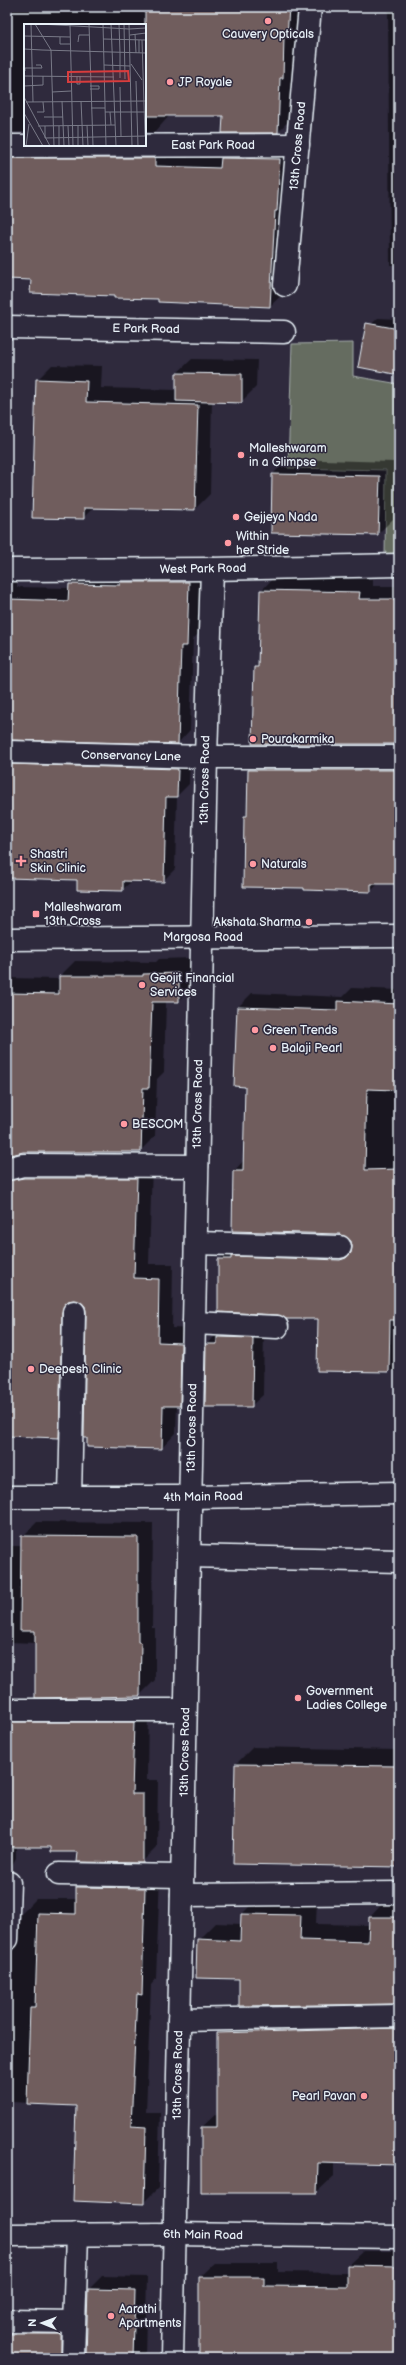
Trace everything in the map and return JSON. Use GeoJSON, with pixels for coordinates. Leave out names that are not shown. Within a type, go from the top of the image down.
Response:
{"type":"FeatureCollection","features":[{"type":"Feature","properties":{"kind":"street","name":"13th Cross Road"},"geometry":{"type":"LineString","coordinates":[[286,285],[310,7]]}},
{"type":"Feature","properties":{"kind":"street","name":"East Park Road"},"geometry":{"type":"LineString","coordinates":[[146,146],[298,145]]}},
{"type":"Feature","properties":{"kind":"street","name":"East Park Road"},"geometry":{"type":"LineString","coordinates":[[7,146],[24,146]]}},
{"type":"Feature","properties":{"kind":"street","name":"E Park Road"},"geometry":{"type":"LineString","coordinates":[[7,327],[284,332]]}},
{"type":"Feature","properties":{"kind":"street","name":"West Park Road"},"geometry":{"type":"LineString","coordinates":[[7,570],[212,569],[399,565]]}},
{"type":"Feature","properties":{"kind":"street","name":"13th Cross Road"},"geometry":{"type":"LineString","coordinates":[[172,2358],[206,758],[212,569]]}},
{"type":"Feature","properties":{"kind":"street","name":"Conservancy Lane"},"geometry":{"type":"LineString","coordinates":[[7,752],[206,758],[399,757]]}},
{"type":"Feature","properties":{"kind":"street","name":"Margosa Road"},"geometry":{"type":"LineString","coordinates":[[7,939],[399,936]]}},
{"type":"Feature","properties":{"kind":"street"},"geometry":{"type":"LineString","coordinates":[[7,1169],[23,1166],[197,1166]]}},
{"type":"Feature","properties":{"kind":"street"},"geometry":{"type":"LineString","coordinates":[[196,1243],[340,1247]]}},
{"type":"Feature","properties":{"kind":"street"},"geometry":{"type":"LineString","coordinates":[[70,1497],[74,1312]]}},
{"type":"Feature","properties":{"kind":"street"},"geometry":{"type":"LineString","coordinates":[[194,1323],[277,1327]]}},
{"type":"Feature","properties":{"kind":"street","name":"4th Main Road"},"geometry":{"type":"LineString","coordinates":[[7,1497],[190,1497],[399,1493]]}},
{"type":"Feature","properties":{"kind":"street"},"geometry":{"type":"LineString","coordinates":[[189,1556],[399,1561]]}},
{"type":"Feature","properties":{"kind":"street"},"geometry":{"type":"LineString","coordinates":[[7,1710],[185,1710]]}},
{"type":"Feature","properties":{"kind":"street"},"geometry":{"type":"LineString","coordinates":[[59,1874],[182,1885],[399,1893]]}},
{"type":"Feature","properties":{"kind":"street"},"geometry":{"type":"LineString","coordinates":[[7,1939],[9,1884]]}},
{"type":"Feature","properties":{"kind":"street"},"geometry":{"type":"LineString","coordinates":[[179,2020],[399,2016]]}},
{"type":"Feature","properties":{"kind":"street"},"geometry":{"type":"LineString","coordinates":[[73,2358],[77,2234]]}},
{"type":"Feature","properties":{"kind":"street","name":"6th Main Road"},"geometry":{"type":"LineString","coordinates":[[7,2235],[174,2234],[399,2237]]}},
{"type":"Feature","properties":{"kind":"street"},"geometry":{"type":"LineString","coordinates":[[7,2321],[74,2322]]}},
{"type":"Feature","properties":{"kind":"shaded area"},"geometry":{"type":"Polygon","coordinates":[[[353,343],[353,376],[399,384],[399,556],[385,556],[386,470],[288,468],[292,344],[353,343]]]}},
{"type":"Feature","properties":{"kind":"building"},"geometry":{"type":"Polygon","coordinates":[[[145,7],[289,7],[287,37],[284,36],[283,78],[280,78],[278,133],[222,133],[223,116],[146,116],[145,7]]]}},
{"type":"Feature","properties":{"kind":"building"},"geometry":{"type":"Polygon","coordinates":[[[7,158],[155,158],[155,166],[220,168],[221,158],[280,159],[277,211],[275,211],[270,307],[158,302],[158,299],[114,298],[114,296],[30,293],[31,280],[7,279],[7,158]]]}},
{"type":"Feature","properties":{"kind":"building"},"geometry":{"type":"Polygon","coordinates":[[[366,323],[399,329],[399,375],[358,367],[366,323]]]}},
{"type":"Feature","properties":{"kind":"building"},"geometry":{"type":"Polygon","coordinates":[[[176,373],[242,374],[242,403],[176,401],[176,373]]]}},
{"type":"Feature","properties":{"kind":"building"},"geometry":{"type":"Polygon","coordinates":[[[36,379],[87,381],[86,402],[198,405],[195,510],[84,508],[84,519],[32,518],[36,379]]]}},
{"type":"Feature","properties":{"kind":"building"},"geometry":{"type":"Polygon","coordinates":[[[272,474],[380,476],[378,535],[271,533],[272,474]]]}},
{"type":"Feature","properties":{"kind":"building"},"geometry":{"type":"Polygon","coordinates":[[[120,582],[189,582],[187,646],[181,646],[178,744],[7,740],[9,599],[68,601],[69,584],[120,585],[120,582]]]}},
{"type":"Feature","properties":{"kind":"building"},"geometry":{"type":"Polygon","coordinates":[[[260,590],[360,592],[359,599],[399,599],[399,744],[252,744],[254,667],[258,667],[260,590]]]}},
{"type":"Feature","properties":{"kind":"building"},"geometry":{"type":"Polygon","coordinates":[[[7,764],[178,769],[177,797],[166,797],[164,882],[123,881],[123,891],[77,890],[77,880],[7,878],[7,764]]]}},
{"type":"Feature","properties":{"kind":"building"},"geometry":{"type":"Polygon","coordinates":[[[248,770],[399,770],[399,884],[371,884],[371,892],[304,890],[304,888],[243,887],[244,816],[247,816],[248,770]]]}},
{"type":"Feature","properties":{"kind":"building"},"geometry":{"type":"Polygon","coordinates":[[[179,973],[179,1002],[152,1002],[149,1088],[143,1088],[141,1152],[23,1152],[7,1156],[7,993],[59,994],[59,976],[143,976],[143,974],[179,973]]]}},
{"type":"Feature","properties":{"kind":"building"},"geometry":{"type":"Polygon","coordinates":[[[337,1001],[399,1004],[396,1090],[367,1089],[365,1170],[398,1169],[399,1320],[390,1320],[389,1372],[317,1371],[318,1319],[286,1319],[278,1315],[218,1312],[218,1259],[231,1259],[231,1256],[340,1260],[346,1258],[351,1253],[351,1241],[340,1234],[232,1231],[233,1171],[243,1171],[245,1087],[234,1086],[237,1007],[337,1010],[337,1001]]]}},
{"type":"Feature","properties":{"kind":"building"},"geometry":{"type":"Polygon","coordinates":[[[24,1178],[137,1178],[134,1278],[159,1279],[158,1342],[181,1343],[180,1406],[163,1406],[162,1449],[87,1447],[87,1438],[84,1438],[86,1312],[85,1306],[75,1300],[68,1301],[62,1312],[59,1438],[7,1436],[7,1181],[24,1178]]]}},
{"type":"Feature","properties":{"kind":"building"},"geometry":{"type":"Polygon","coordinates":[[[217,1337],[253,1338],[252,1407],[205,1407],[206,1344],[217,1344],[217,1337]]]}},
{"type":"Feature","properties":{"kind":"building"},"geometry":{"type":"Polygon","coordinates":[[[21,1536],[138,1537],[138,1642],[141,1642],[140,1696],[35,1698],[35,1631],[20,1631],[21,1536]]]}},
{"type":"Feature","properties":{"kind":"building"},"geometry":{"type":"Polygon","coordinates":[[[7,1722],[134,1722],[132,1794],[143,1794],[143,1863],[77,1862],[78,1852],[51,1852],[51,1847],[7,1847],[7,1722]]]}},
{"type":"Feature","properties":{"kind":"building"},"geometry":{"type":"Polygon","coordinates":[[[235,1764],[399,1766],[399,1867],[233,1864],[235,1764]]]}},
{"type":"Feature","properties":{"kind":"building"},"geometry":{"type":"Polygon","coordinates":[[[76,1887],[145,1888],[142,1995],[137,1994],[131,2126],[146,2127],[144,2204],[73,2201],[76,2106],[27,2104],[30,2007],[35,2007],[38,1913],[76,1914],[76,1887]]]}},
{"type":"Feature","properties":{"kind":"building"},"geometry":{"type":"Polygon","coordinates":[[[241,1914],[301,1915],[300,1940],[368,1942],[369,1917],[399,1917],[399,2004],[239,2006],[239,1979],[196,1978],[197,1939],[240,1941],[241,1914]]]}},
{"type":"Feature","properties":{"kind":"building"},"geometry":{"type":"Polygon","coordinates":[[[399,2028],[399,2165],[318,2163],[317,2193],[201,2193],[201,2127],[217,2127],[217,2033],[399,2028]]]}},
{"type":"Feature","properties":{"kind":"building"},"geometry":{"type":"Polygon","coordinates":[[[347,2265],[399,2266],[399,2358],[199,2358],[199,2277],[264,2277],[264,2286],[347,2287],[347,2265]]]}},
{"type":"Feature","properties":{"kind":"building","name":"Aarathi Apartments"},"geometry":{"type":"Polygon","coordinates":[[[88,2289],[135,2290],[133,2358],[86,2358],[88,2289]]]}},
{"type":"Feature","properties":{"kind":"building"},"geometry":{"type":"Polygon","coordinates":[[[7,2334],[61,2334],[61,2358],[7,2358],[7,2334]]]}},
{"type":"Feature","properties":{"kind":"place","name":"Cauvery Opticals"},"geometry":{"type":"Point","coordinates":[268,21]}},
{"type":"Feature","properties":{"kind":"place","name":"JP Royale"},"geometry":{"type":"Point","coordinates":[170,82]}},
{"type":"Feature","properties":{"kind":"place","name":"Malleshwaram in a Glimpse"},"geometry":{"type":"Point","coordinates":[241,455]}},
{"type":"Feature","properties":{"kind":"place","name":"Gejjeya Nada"},"geometry":{"type":"Point","coordinates":[236,517]}},
{"type":"Feature","properties":{"kind":"place","name":"Within her Stride"},"geometry":{"type":"Point","coordinates":[228,543]}},
{"type":"Feature","properties":{"kind":"place","name":"Pourakarmika"},"geometry":{"type":"Point","coordinates":[253,739]}},
{"type":"Feature","properties":{"kind":"place","name":"Shastri Skin Clinic"},"geometry":{"type":"Point","coordinates":[21,861]}},
{"type":"Feature","properties":{"kind":"place","name":"Naturals"},"geometry":{"type":"Point","coordinates":[253,864]}},
{"type":"Feature","properties":{"kind":"place","name":"Malleshwaram 13th Cross"},"geometry":{"type":"Point","coordinates":[36,914]}},
{"type":"Feature","properties":{"kind":"place","name":"Akshata Sharma"},"geometry":{"type":"Point","coordinates":[309,922]}},
{"type":"Feature","properties":{"kind":"place","name":"Geojit Financial Services"},"geometry":{"type":"Point","coordinates":[142,985]}},
{"type":"Feature","properties":{"kind":"place","name":"Green Trends"},"geometry":{"type":"Point","coordinates":[255,1030]}},
{"type":"Feature","properties":{"kind":"place","name":"Balaji Pearl"},"geometry":{"type":"Point","coordinates":[273,1048]}},
{"type":"Feature","properties":{"kind":"place","name":"BESCOM"},"geometry":{"type":"Point","coordinates":[124,1124]}},
{"type":"Feature","properties":{"kind":"place","name":"Deepesh Clinic"},"geometry":{"type":"Point","coordinates":[31,1369]}},
{"type":"Feature","properties":{"kind":"place","name":"Government Ladies College"},"geometry":{"type":"Point","coordinates":[298,1698]}},
{"type":"Feature","properties":{"kind":"place","name":"Pearl Pavan"},"geometry":{"type":"Point","coordinates":[364,2096]}},
{"type":"Feature","properties":{"kind":"place","name":"Aarathi Apartments"},"geometry":{"type":"Point","coordinates":[111,2316]}}]}
